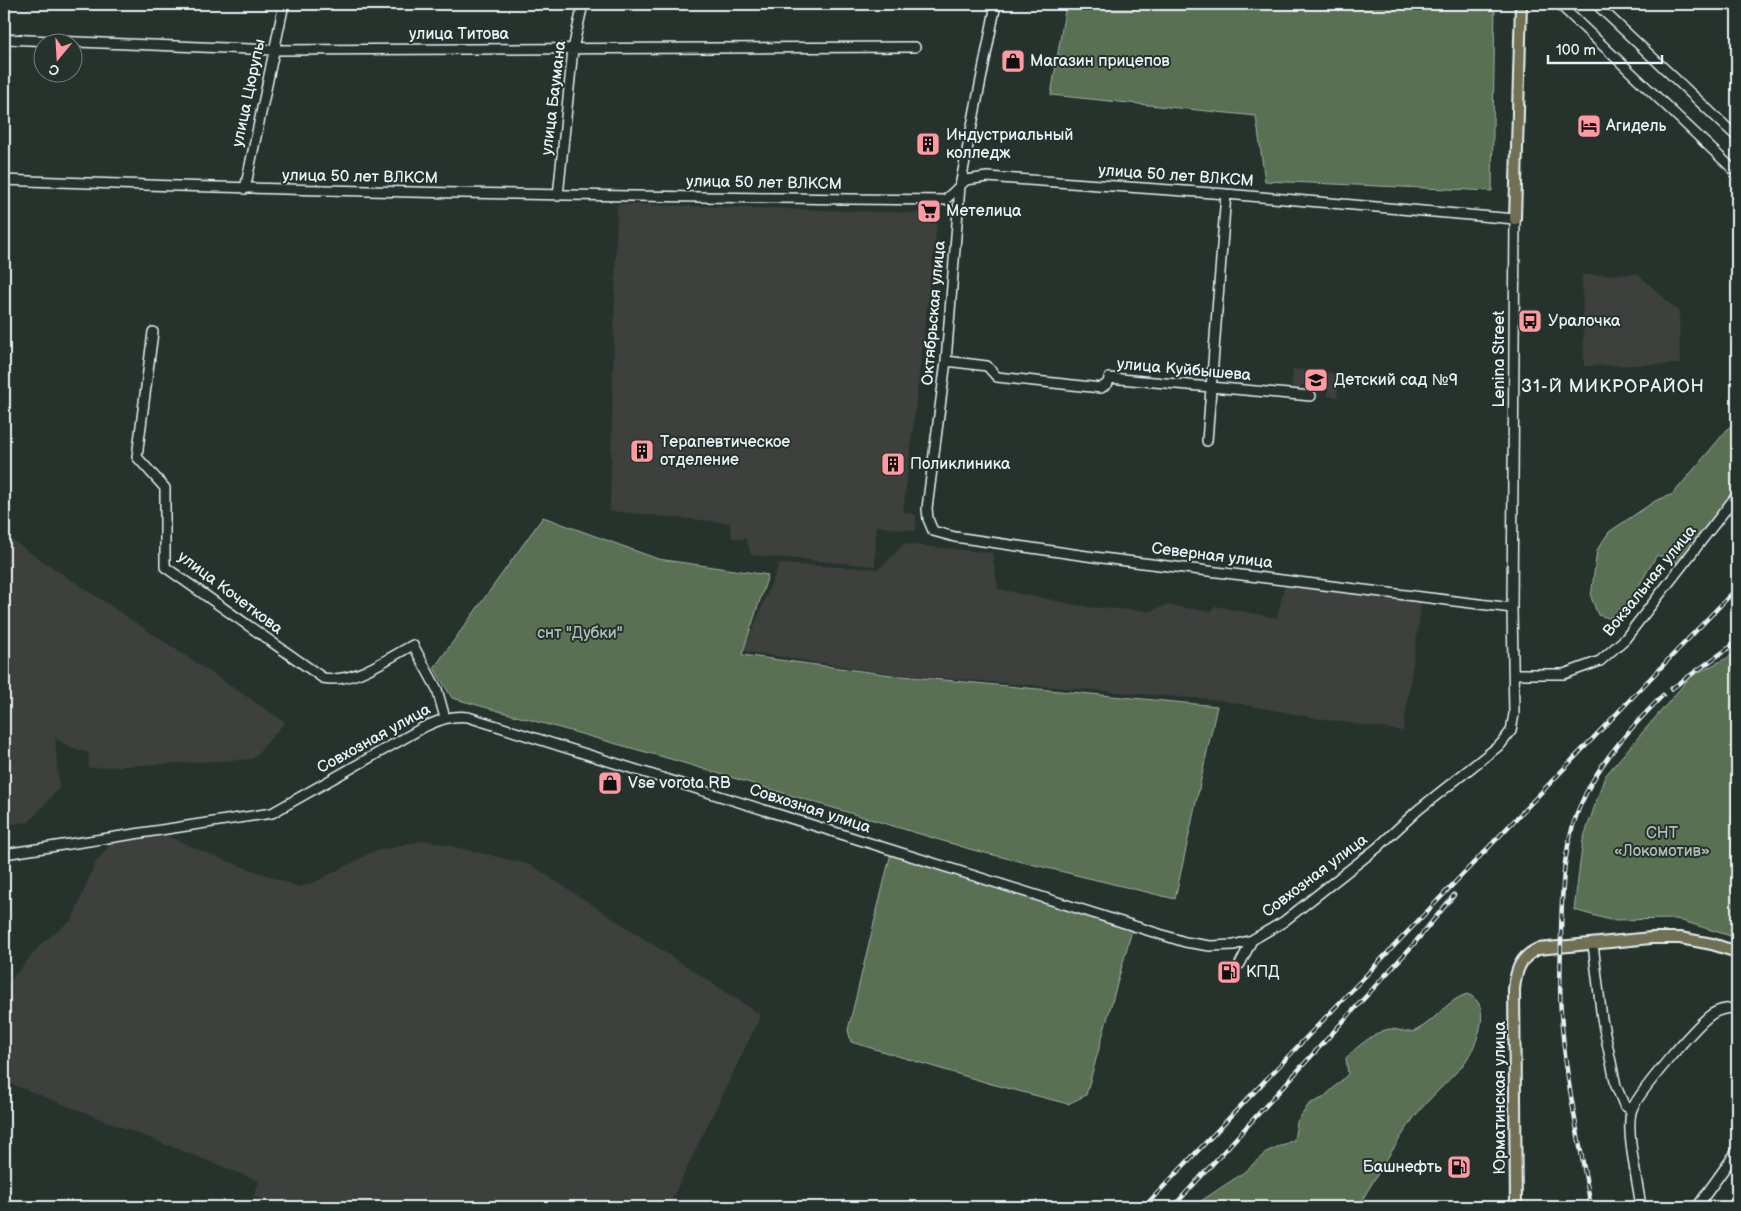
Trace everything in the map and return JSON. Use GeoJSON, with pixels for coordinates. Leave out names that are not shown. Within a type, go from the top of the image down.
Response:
{"type":"FeatureCollection","features":[{"type":"Feature","properties":{"kind":"main road","name":"Lenina Street"},"geometry":{"type":"LineString","coordinates":[[1515,219],[1521,4]]}},
{"type":"Feature","properties":{"kind":"main road","name":"Юрматинская улица"},"geometry":{"type":"LineString","coordinates":[[1516,1207],[1514,989],[1518,968],[1529,953],[1538,949],[1680,938],[1712,944],[1737,952]]}},
{"type":"Feature","properties":{"kind":"street","name":"улица Цюрупы"},"geometry":{"type":"LineString","coordinates":[[245,189],[284,4]]}},
{"type":"Feature","properties":{"kind":"street","name":"улица Баумана"},"geometry":{"type":"LineString","coordinates":[[558,196],[573,49],[582,4]]}},
{"type":"Feature","properties":{"kind":"street","name":"Октябрьская улица"},"geometry":{"type":"LineString","coordinates":[[927,508],[946,361],[960,186],[996,4]]}},
{"type":"Feature","properties":{"kind":"street"},"geometry":{"type":"LineString","coordinates":[[1559,4],[1737,173]]}},
{"type":"Feature","properties":{"kind":"street"},"geometry":{"type":"LineString","coordinates":[[1596,4],[1737,137]]}},
{"type":"Feature","properties":{"kind":"street","name":"улица Титова"},"geometry":{"type":"LineString","coordinates":[[4,39],[273,50],[915,47]]}},
{"type":"Feature","properties":{"kind":"street","name":"улица 50 лет ВЛКСМ"},"geometry":{"type":"LineString","coordinates":[[4,180],[245,189],[558,196],[945,200],[966,180],[987,177],[1226,194],[1515,219]]}},
{"type":"Feature","properties":{"kind":"street"},"geometry":{"type":"LineString","coordinates":[[1207,441],[1226,194]]}},
{"type":"Feature","properties":{"kind":"street","name":"Lenina Street"},"geometry":{"type":"LineString","coordinates":[[1514,714],[1512,608],[1515,219]]}},
{"type":"Feature","properties":{"kind":"street","name":"улица Кочеткова"},"geometry":{"type":"LineString","coordinates":[[153,332],[137,457],[164,488],[165,567],[323,678],[342,678],[364,671],[413,645],[437,689],[445,718]]}},
{"type":"Feature","properties":{"kind":"street","name":"улица Куйбышева"},"geometry":{"type":"LineString","coordinates":[[946,361],[987,366],[997,377],[1100,388],[1108,383],[1109,378],[1311,396]]}},
{"type":"Feature","properties":{"kind":"street","name":"Вокзальная улица"},"geometry":{"type":"LineString","coordinates":[[1514,674],[1564,674],[1600,661],[1625,639],[1737,495]]}},
{"type":"Feature","properties":{"kind":"street","name":"Северная улица"},"geometry":{"type":"LineString","coordinates":[[927,508],[928,519],[933,531],[956,537],[1094,557],[1512,608]]}},
{"type":"Feature","properties":{"kind":"street","name":"Совхозная улица"},"geometry":{"type":"LineString","coordinates":[[4,854],[272,813],[349,768],[445,718],[468,717],[1185,942],[1221,947],[1252,940],[1283,922],[1308,904],[1377,848],[1464,771],[1496,749],[1511,731],[1514,714]]}},
{"type":"Feature","properties":{"kind":"street"},"geometry":{"type":"LineString","coordinates":[[1240,964],[1252,940]]}},
{"type":"Feature","properties":{"kind":"street"},"geometry":{"type":"LineString","coordinates":[[1593,944],[1602,1019],[1616,1086],[1622,1101],[1632,1110]]}},
{"type":"Feature","properties":{"kind":"street"},"geometry":{"type":"LineString","coordinates":[[1641,1207],[1630,1125],[1632,1110],[1654,1079],[1704,1020],[1721,1010],[1737,1008]]}},
{"type":"Feature","properties":{"kind":"street"},"geometry":{"type":"LineString","coordinates":[[1697,1207],[1737,1151]]}},
{"type":"Feature","properties":{"kind":"shaded area"},"geometry":{"type":"Polygon","coordinates":[[[617,204],[922,213],[921,223],[937,224],[903,512],[916,515],[916,531],[876,526],[875,566],[751,555],[746,539],[732,538],[730,523],[610,511],[617,204]]]}},
{"type":"Feature","properties":{"kind":"shaded area"},"geometry":{"type":"Polygon","coordinates":[[[1638,274],[1679,312],[1680,364],[1584,366],[1582,275],[1638,274]]]}},
{"type":"Feature","properties":{"kind":"shaded area","name":"Детский сад №9"},"geometry":{"type":"Polygon","coordinates":[[[1293,369],[1340,374],[1337,397],[1328,396],[1328,389],[1301,385],[1300,393],[1291,392],[1293,369]]]}},
{"type":"Feature","properties":{"kind":"shaded area"},"geometry":{"type":"Polygon","coordinates":[[[4,535],[285,722],[253,759],[89,768],[89,753],[71,747],[55,738],[59,788],[29,822],[4,825],[4,535]]]}},
{"type":"Feature","properties":{"kind":"shaded area"},"geometry":{"type":"Polygon","coordinates":[[[904,544],[992,553],[998,589],[1087,607],[1150,611],[1168,605],[1211,612],[1215,606],[1277,618],[1285,583],[1422,600],[1403,731],[1310,717],[1219,700],[892,674],[744,651],[779,564],[879,569],[904,544]]]}},
{"type":"Feature","properties":{"kind":"shaded area"},"geometry":{"type":"Polygon","coordinates":[[[153,830],[216,857],[299,887],[315,882],[372,852],[426,840],[531,865],[761,1015],[668,1207],[281,1207],[254,1196],[259,1181],[4,1081],[4,988],[44,941],[72,920],[95,863],[120,833],[153,830]]]}},
{"type":"Feature","properties":{"kind":"green space"},"geometry":{"type":"Polygon","coordinates":[[[1066,4],[1495,4],[1492,191],[1265,181],[1256,116],[1051,95],[1066,4]]]}},
{"type":"Feature","properties":{"kind":"green space"},"geometry":{"type":"Polygon","coordinates":[[[1737,418],[1737,490],[1685,558],[1678,563],[1657,555],[1624,611],[1609,618],[1598,615],[1591,597],[1597,550],[1609,532],[1655,501],[1673,494],[1737,418]]]}},
{"type":"Feature","properties":{"kind":"green space","name":"снт \"Дубки\""},"geometry":{"type":"Polygon","coordinates":[[[543,517],[658,559],[768,575],[742,655],[891,675],[1217,706],[1175,899],[973,850],[667,758],[452,698],[434,668],[543,517]]]}},
{"type":"Feature","properties":{"kind":"green space","name":"СНТ «Локомотив»"},"geometry":{"type":"Polygon","coordinates":[[[1737,653],[1737,938],[1676,919],[1610,920],[1574,910],[1583,840],[1605,776],[1691,676],[1737,653]]]}},
{"type":"Feature","properties":{"kind":"green space"},"geometry":{"type":"Polygon","coordinates":[[[891,853],[1132,930],[1086,1095],[1068,1104],[988,1083],[851,1042],[848,1030],[891,853]]]}},
{"type":"Feature","properties":{"kind":"green space"},"geometry":{"type":"Polygon","coordinates":[[[1467,994],[1476,999],[1482,1017],[1477,1039],[1467,1059],[1415,1116],[1362,1200],[1351,1207],[1192,1207],[1243,1173],[1268,1151],[1294,1140],[1297,1122],[1309,1104],[1323,1098],[1348,1074],[1346,1058],[1360,1045],[1386,1030],[1394,1029],[1411,1032],[1417,1030],[1447,1005],[1467,994]]]}},
{"type":"Feature","properties":{"kind":"railway"},"geometry":{"type":"LineString","coordinates":[[1144,1207],[1737,588]]}},
{"type":"Feature","properties":{"kind":"railway"},"geometry":{"type":"LineString","coordinates":[[1671,689],[1737,642]]}},
{"type":"Feature","properties":{"kind":"railway"},"geometry":{"type":"LineString","coordinates":[[1591,1207],[1569,1086],[1561,1013],[1561,915],[1565,862],[1578,810],[1594,779],[1620,741],[1663,695]]}},
{"type":"Feature","properties":{"kind":"railway"},"geometry":{"type":"LineString","coordinates":[[1173,1207],[1413,945],[1454,895]]}},
{"type":"Feature","properties":{"kind":"place","name":"Магазин прицепов"},"geometry":{"type":"Point","coordinates":[1013,61]}},
{"type":"Feature","properties":{"kind":"place","name":"Агидель"},"geometry":{"type":"Point","coordinates":[1589,126]}},
{"type":"Feature","properties":{"kind":"place","name":"Индустриальный колледж"},"geometry":{"type":"Point","coordinates":[928,144]}},
{"type":"Feature","properties":{"kind":"place","name":"Метелица"},"geometry":{"type":"Point","coordinates":[929,211]}},
{"type":"Feature","properties":{"kind":"place","name":"Уралочка"},"geometry":{"type":"Point","coordinates":[1530,321]}},
{"type":"Feature","properties":{"kind":"place","name":"Детский сад №9"},"geometry":{"type":"Point","coordinates":[1316,380]}},
{"type":"Feature","properties":{"kind":"place","name":"Терапевтическое отделение"},"geometry":{"type":"Point","coordinates":[642,451]}},
{"type":"Feature","properties":{"kind":"place","name":"Поликлиника"},"geometry":{"type":"Point","coordinates":[893,464]}},
{"type":"Feature","properties":{"kind":"place","name":"Vse vorota RB"},"geometry":{"type":"Point","coordinates":[610,783]}},
{"type":"Feature","properties":{"kind":"place","name":"КПД"},"geometry":{"type":"Point","coordinates":[1229,972]}},
{"type":"Feature","properties":{"kind":"place","name":"Башнефть"},"geometry":{"type":"Point","coordinates":[1459,1167]}},
{"type":"Feature","properties":{"kind":"district","name":"31-Й МИКРОРАЙОН"},"geometry":{"type":"Point","coordinates":[1613,386]}}]}
